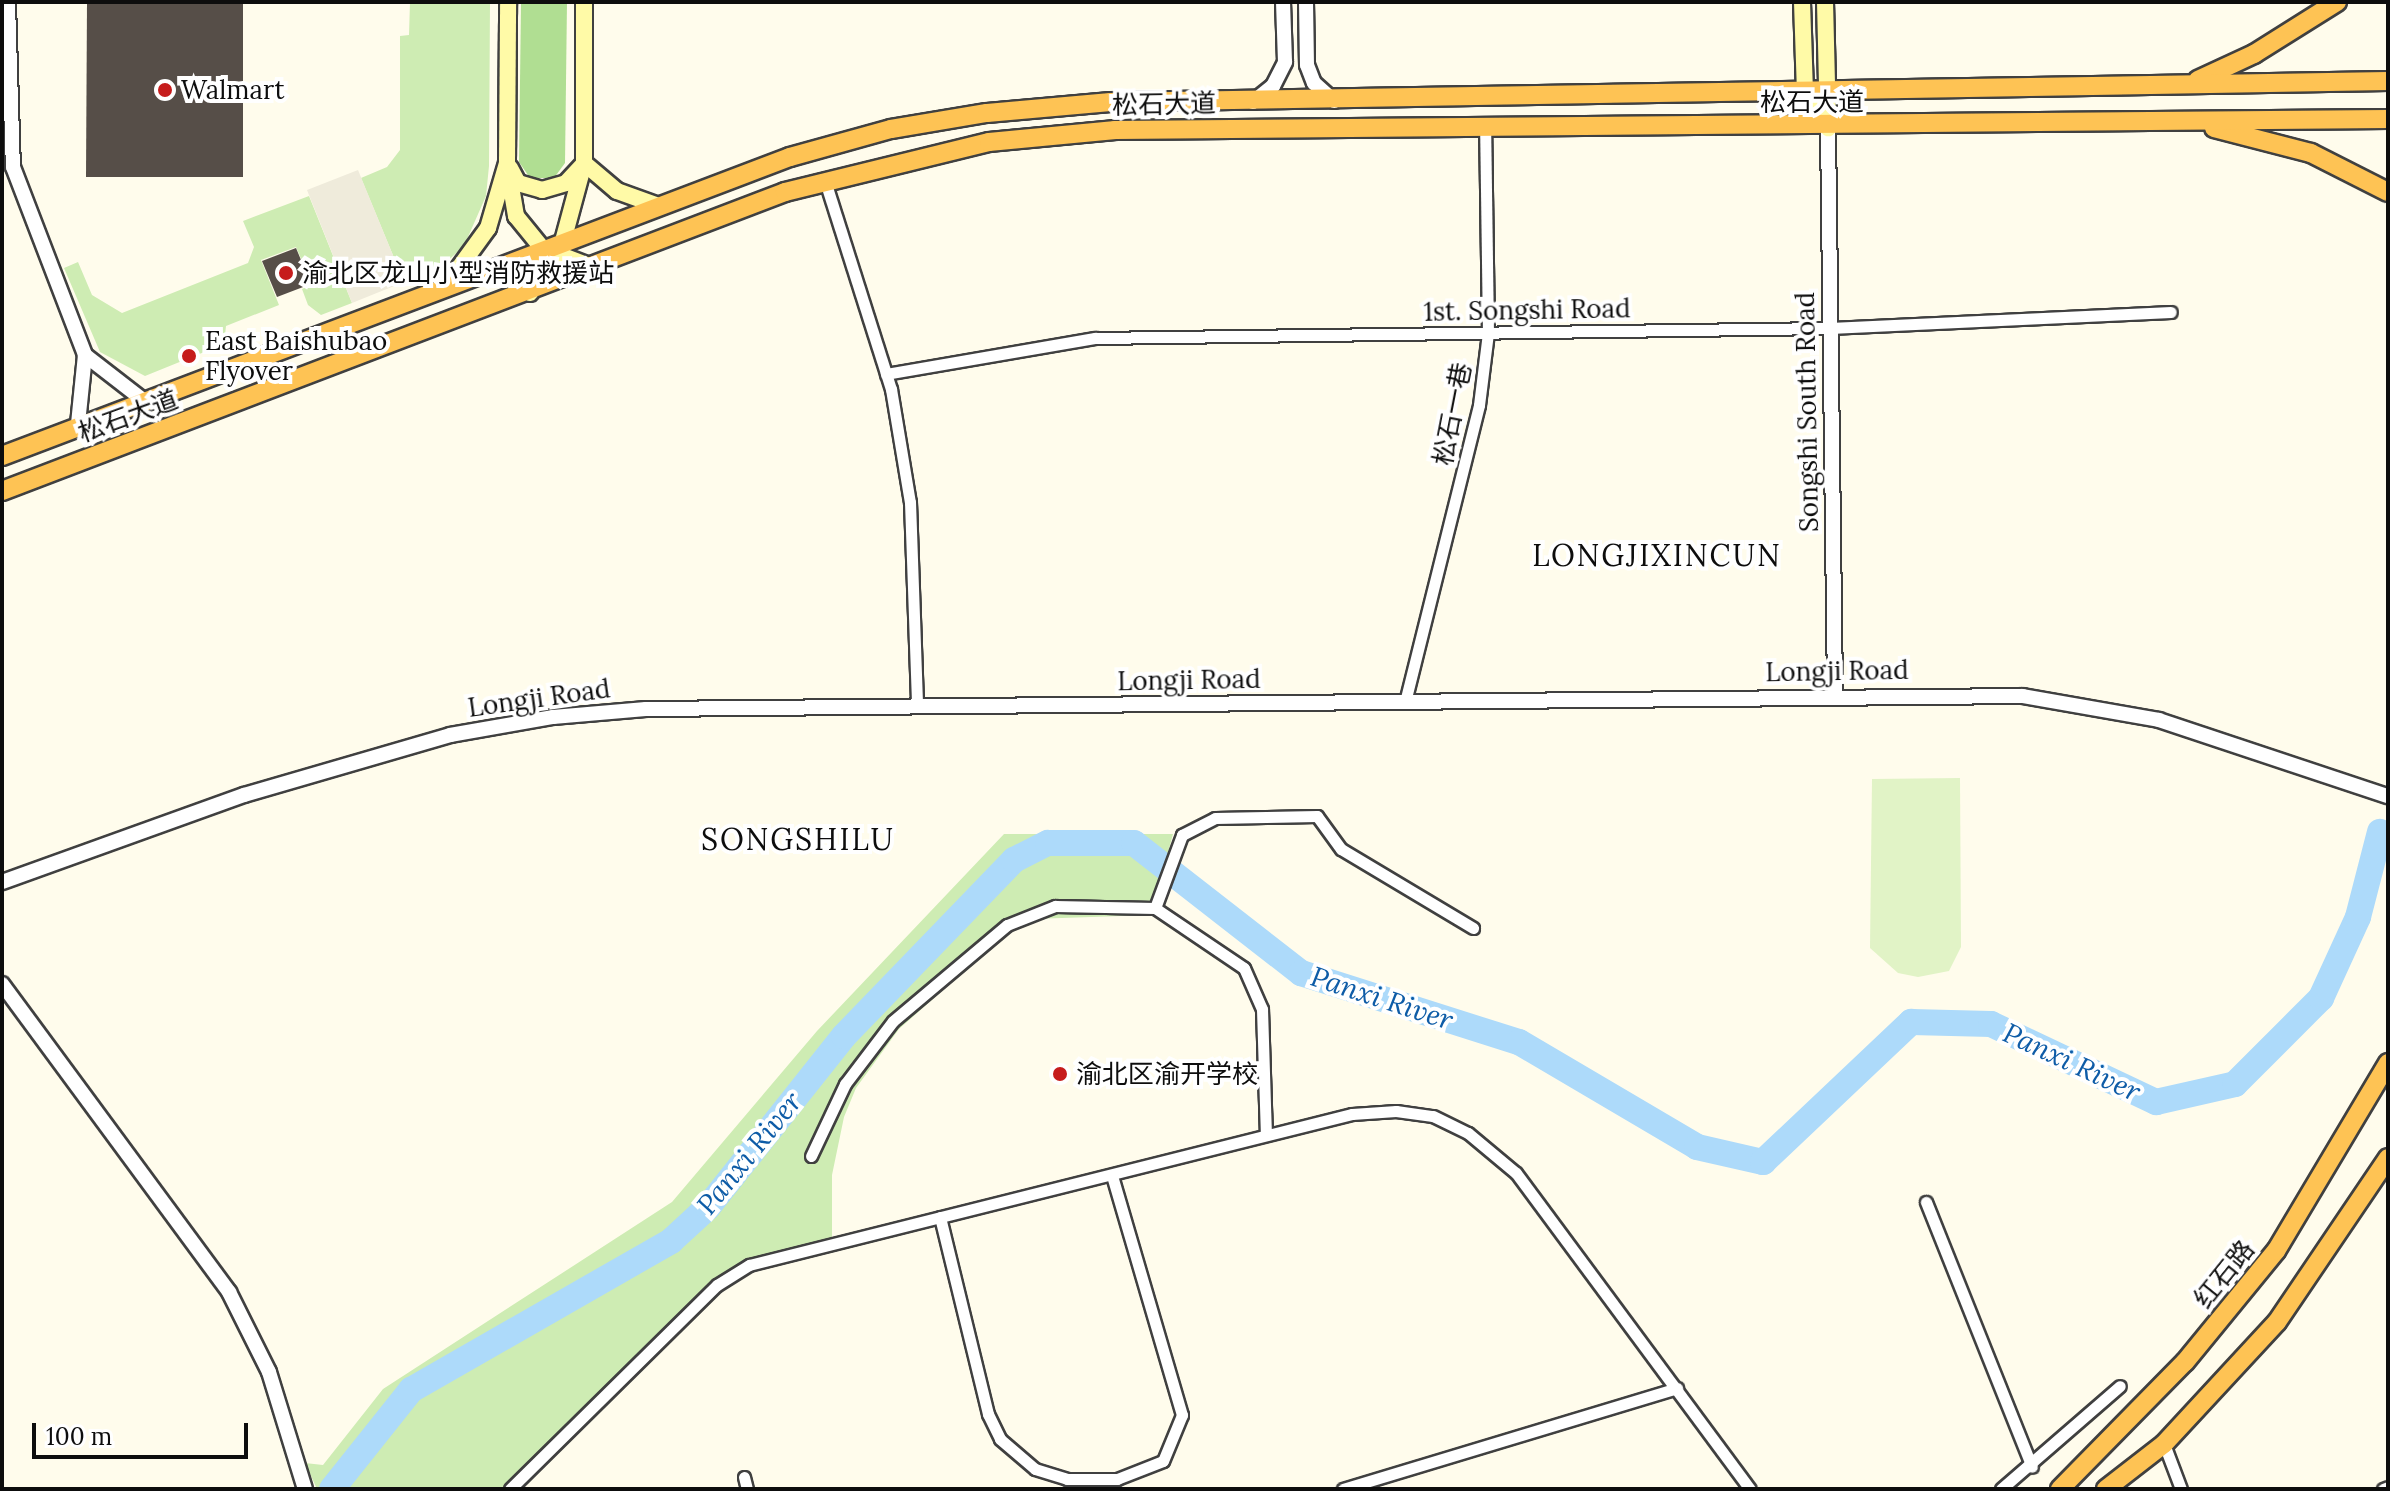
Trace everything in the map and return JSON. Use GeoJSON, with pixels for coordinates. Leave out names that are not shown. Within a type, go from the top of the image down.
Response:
{"type":"FeatureCollection","features":[{"type":"Feature","properties":{"kind":"highway"},"geometry":{"type":"LineString","coordinates":[[2188,84],[2254,54],[2337,2]]}},
{"type":"Feature","properties":{"kind":"highway","name":"松石大道"},"geometry":{"type":"LineString","coordinates":[[2,456],[448,283],[554,248],[790,157],[891,129],[1111,102],[1335,101],[2388,81]]}},
{"type":"Feature","properties":{"kind":"highway","name":"松石大道"},"geometry":{"type":"LineString","coordinates":[[2,491],[825,181],[989,142],[1115,130],[1828,128],[2388,119]]}},
{"type":"Feature","properties":{"kind":"highway"},"geometry":{"type":"LineString","coordinates":[[2188,121],[2311,153],[2388,192]]}},
{"type":"Feature","properties":{"kind":"highway"},"geometry":{"type":"LineString","coordinates":[[2,448],[38,441]]}},
{"type":"Feature","properties":{"kind":"highway"},"geometry":{"type":"LineString","coordinates":[[2,501],[49,472]]}},
{"type":"Feature","properties":{"kind":"highway","name":"红石路"},"geometry":{"type":"LineString","coordinates":[[2060,1489],[2176,1372],[2276,1251],[2388,1063]]}},
{"type":"Feature","properties":{"kind":"highway"},"geometry":{"type":"LineString","coordinates":[[2106,1489],[2164,1444],[2277,1322],[2388,1158]]}},
{"type":"Feature","properties":{"kind":"main road"},"geometry":{"type":"LineString","coordinates":[[508,2],[507,163],[516,216],[554,248],[594,268]]}},
{"type":"Feature","properties":{"kind":"main road"},"geometry":{"type":"LineString","coordinates":[[530,294],[554,248],[584,163],[584,2]]}},
{"type":"Feature","properties":{"kind":"main road"},"geometry":{"type":"LineString","coordinates":[[1802,2],[1805,91],[1828,128]]}},
{"type":"Feature","properties":{"kind":"main road"},"geometry":{"type":"LineString","coordinates":[[1825,2],[1828,128]]}},
{"type":"Feature","properties":{"kind":"main road"},"geometry":{"type":"LineString","coordinates":[[507,163],[518,183],[542,190],[566,183],[584,163]]}},
{"type":"Feature","properties":{"kind":"main road"},"geometry":{"type":"LineString","coordinates":[[448,283],[488,228],[507,163]]}},
{"type":"Feature","properties":{"kind":"main road"},"geometry":{"type":"LineString","coordinates":[[584,163],[617,191],[659,206]]}},
{"type":"Feature","properties":{"kind":"street"},"geometry":{"type":"LineString","coordinates":[[8,2],[13,167],[85,355],[78,424]]}},
{"type":"Feature","properties":{"kind":"street"},"geometry":{"type":"LineString","coordinates":[[1253,102],[1273,86],[1285,62],[1283,2]]}},
{"type":"Feature","properties":{"kind":"street"},"geometry":{"type":"LineString","coordinates":[[1306,2],[1307,65],[1314,83],[1335,101]]}},
{"type":"Feature","properties":{"kind":"street","name":"松石一巷"},"geometry":{"type":"LineString","coordinates":[[1405,702],[1479,405],[1488,333],[1485,128]]}},
{"type":"Feature","properties":{"kind":"street","name":"Songshi South Road"},"geometry":{"type":"LineString","coordinates":[[1828,128],[1835,695]]}},
{"type":"Feature","properties":{"kind":"street"},"geometry":{"type":"LineString","coordinates":[[825,181],[886,374],[910,502],[917,707]]}},
{"type":"Feature","properties":{"kind":"street","name":"1st. Songshi Road"},"geometry":{"type":"LineString","coordinates":[[886,374],[1095,338],[1830,328],[2171,312]]}},
{"type":"Feature","properties":{"kind":"street"},"geometry":{"type":"LineString","coordinates":[[85,355],[143,400]]}},
{"type":"Feature","properties":{"kind":"street","name":"Longji Road"},"geometry":{"type":"LineString","coordinates":[[2,882],[244,795],[450,735],[553,717],[646,709],[1835,695],[2023,696],[2113,708],[2388,796]]}},
{"type":"Feature","properties":{"kind":"street"},"geometry":{"type":"LineString","coordinates":[[1155,908],[1182,835],[1215,818],[1317,816],[1341,849],[1473,928]]}},
{"type":"Feature","properties":{"kind":"street"},"geometry":{"type":"LineString","coordinates":[[811,1156],[845,1084],[893,1021],[1007,925],[1055,906],[1155,908],[1226,952],[1256,988],[1266,1135]]}},
{"type":"Feature","properties":{"kind":"street"},"geometry":{"type":"LineString","coordinates":[[2,984],[229,1292],[269,1372],[305,1489]]}},
{"type":"Feature","properties":{"kind":"street"},"geometry":{"type":"LineString","coordinates":[[510,1489],[733,1273],[1266,1135],[1352,1114],[1396,1111],[1433,1116],[1468,1133],[1516,1173],[1750,1489]]}},
{"type":"Feature","properties":{"kind":"street"},"geometry":{"type":"LineString","coordinates":[[940,1217],[988,1414],[1000,1439],[1035,1469],[1067,1479],[1117,1479],[1163,1461],[1182,1415],[1112,1176]]}},
{"type":"Feature","properties":{"kind":"street"},"geometry":{"type":"LineString","coordinates":[[1926,1202],[2032,1467]]}},
{"type":"Feature","properties":{"kind":"street"},"geometry":{"type":"LineString","coordinates":[[2001,1489],[2032,1467],[2120,1386]]}},
{"type":"Feature","properties":{"kind":"street"},"geometry":{"type":"LineString","coordinates":[[1343,1489],[1677,1388]]}},
{"type":"Feature","properties":{"kind":"street"},"geometry":{"type":"LineString","coordinates":[[2164,1444],[2181,1489]]}},
{"type":"Feature","properties":{"kind":"green space"},"geometry":{"type":"Polygon","coordinates":[[[410,2],[490,2],[489,166],[486,196],[464,246],[431,276],[430,271],[404,282],[361,178],[387,167],[400,150],[400,36],[409,35],[410,2]]]}},
{"type":"Feature","properties":{"kind":"green space"},"geometry":{"type":"Polygon","coordinates":[[[521,2],[567,2],[565,163],[554,178],[530,178],[519,162],[521,2]]]}},
{"type":"Feature","properties":{"kind":"green space"},"geometry":{"type":"Polygon","coordinates":[[[309,196],[352,303],[321,315],[308,305],[302,289],[312,284],[296,247],[261,260],[279,305],[226,326],[224,344],[145,376],[100,352],[64,268],[78,262],[92,295],[122,313],[248,263],[254,247],[243,221],[309,196]]]}},
{"type":"Feature","properties":{"kind":"green space"},"geometry":{"type":"Polygon","coordinates":[[[1960,778],[1961,947],[1949,971],[1918,977],[1898,973],[1870,948],[1872,779],[1960,778]]]}},
{"type":"Feature","properties":{"kind":"green space"},"geometry":{"type":"Polygon","coordinates":[[[1004,834],[1173,834],[1151,915],[1032,919],[1010,931],[899,1029],[856,1088],[844,1117],[832,1175],[832,1239],[750,1259],[714,1282],[502,1489],[317,1489],[305,1463],[323,1465],[383,1389],[672,1202],[817,1031],[1004,834]]]}},
{"type":"Feature","properties":{"kind":"shaded area"},"geometry":{"type":"Polygon","coordinates":[[[358,170],[404,282],[352,303],[307,190],[358,170]]]}},
{"type":"Feature","properties":{"kind":"building","name":"Walmart"},"geometry":{"type":"Polygon","coordinates":[[[87,2],[243,2],[243,177],[86,177],[87,2]]]}},
{"type":"Feature","properties":{"kind":"building","name":"渝北区龙山小型消防救援站"},"geometry":{"type":"Polygon","coordinates":[[[296,248],[311,284],[277,297],[262,261],[296,248]]]}},
{"type":"Feature","properties":{"kind":"waterway","name":"Panxi River"},"geometry":{"type":"LineString","coordinates":[[332,1489],[411,1390],[671,1241],[708,1207],[844,1036],[1014,860],[1048,843],[1134,843],[1301,973],[1519,1042],[1697,1147],[1763,1162],[1911,1022],[1991,1024],[2156,1102],[2235,1084],[2321,998],[2358,917],[2380,832]]}},
{"type":"Feature","properties":{"kind":"place","name":"Walmart"},"geometry":{"type":"Point","coordinates":[165,90]}},
{"type":"Feature","properties":{"kind":"place","name":"渝北区龙山小型消防救援站"},"geometry":{"type":"Point","coordinates":[286,273]}},
{"type":"Feature","properties":{"kind":"place","name":"East Baishubao Flyover"},"geometry":{"type":"Point","coordinates":[189,356]}},
{"type":"Feature","properties":{"kind":"place","name":"渝北区渝开学校"},"geometry":{"type":"Point","coordinates":[1060,1074]}},
{"type":"Feature","properties":{"kind":"district","name":"LONGJIXINCUN"},"geometry":{"type":"Point","coordinates":[1657,555]}},
{"type":"Feature","properties":{"kind":"district","name":"SONGSHILU"},"geometry":{"type":"Point","coordinates":[798,839]}}]}
